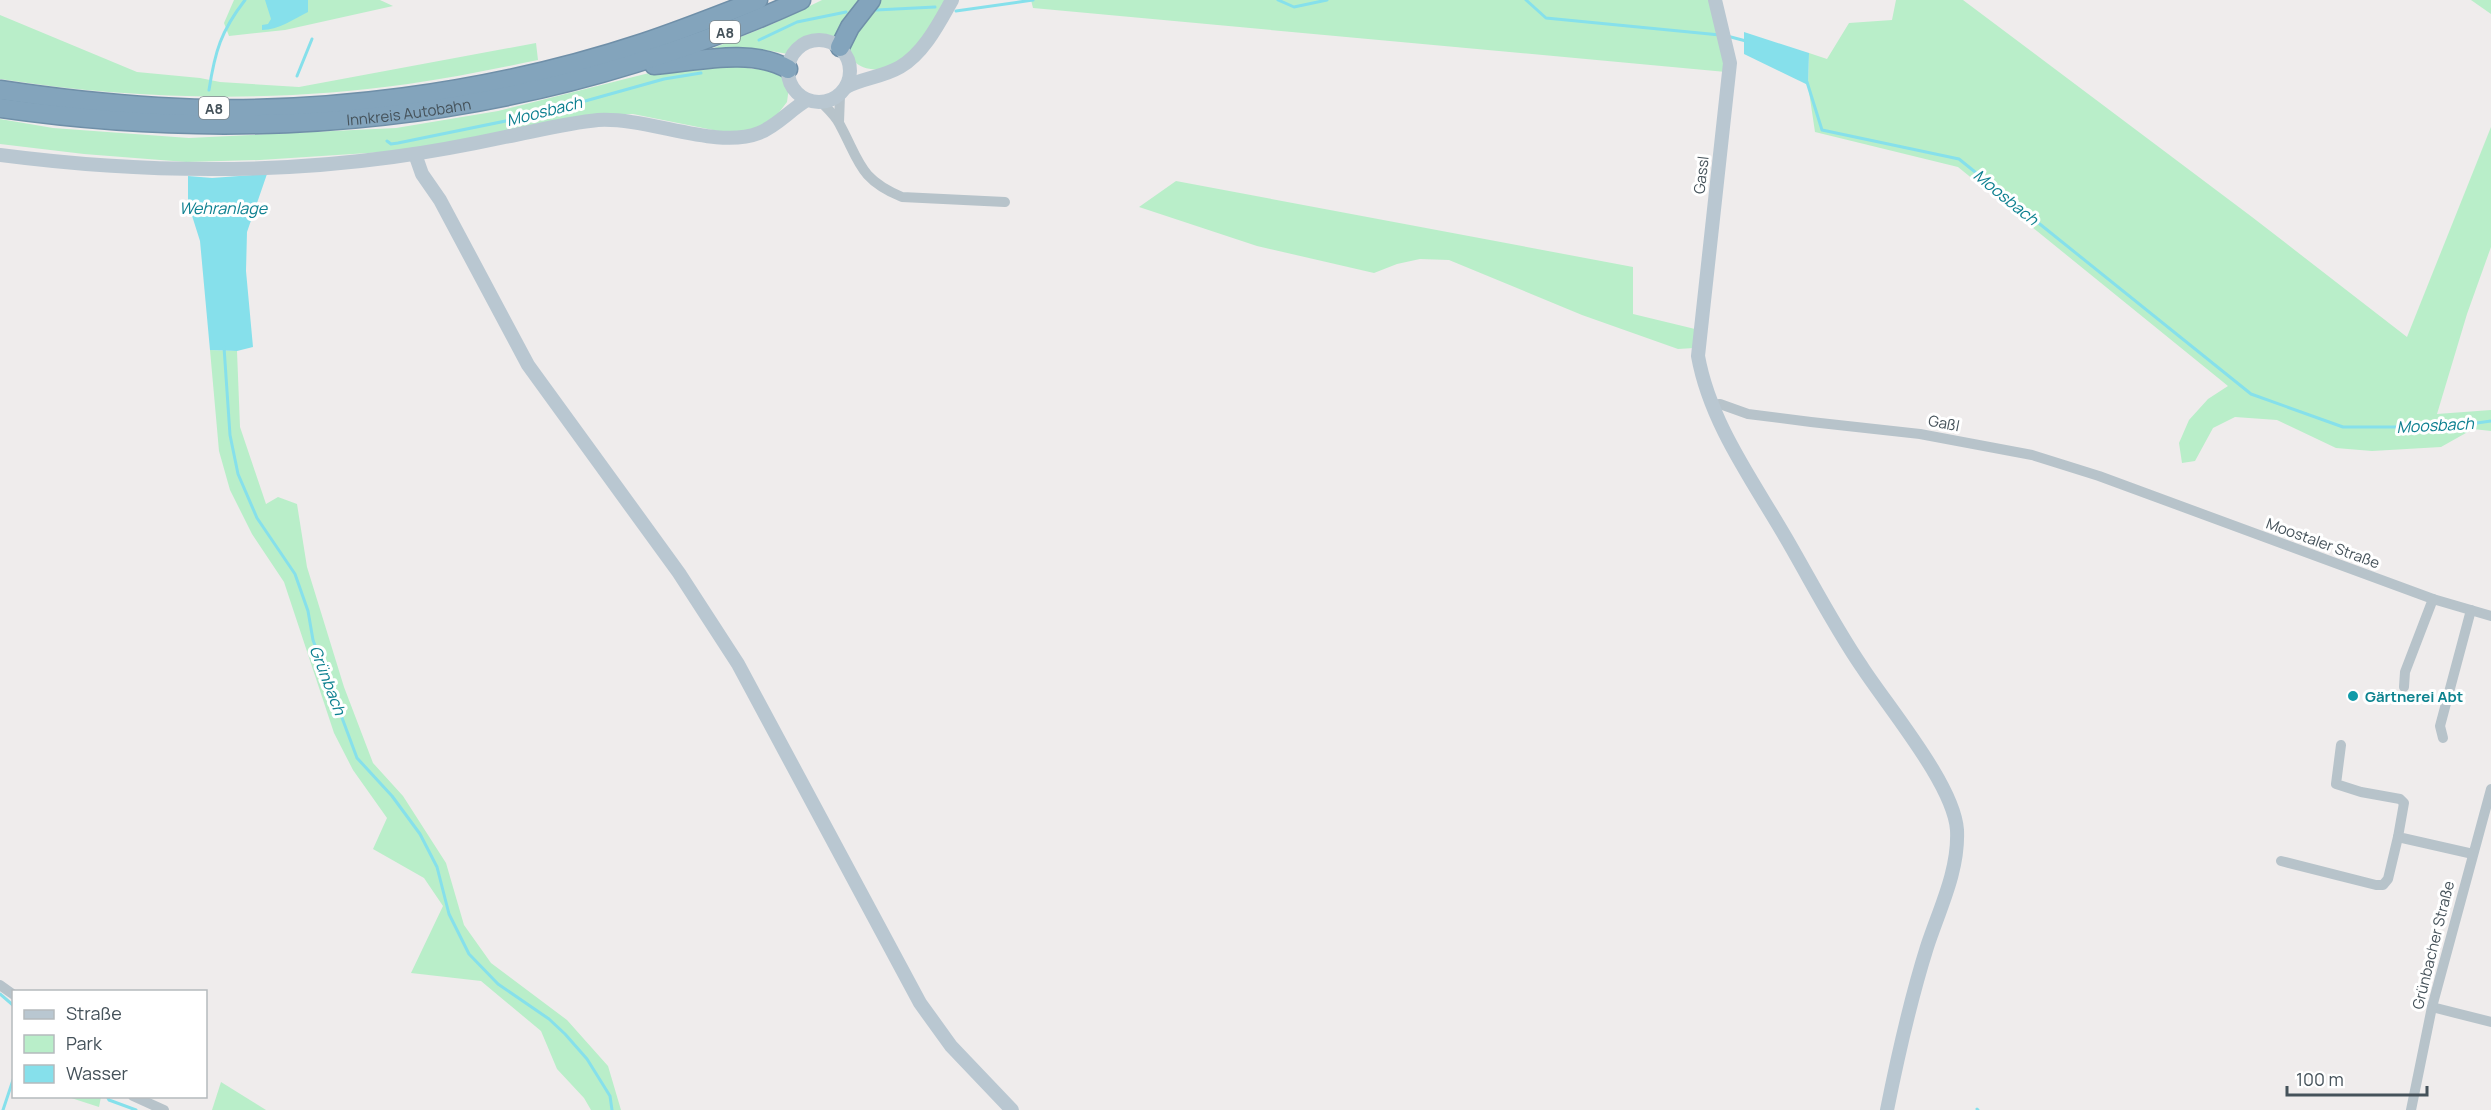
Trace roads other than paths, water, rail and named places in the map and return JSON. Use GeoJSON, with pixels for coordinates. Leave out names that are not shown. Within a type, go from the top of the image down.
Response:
{"type":"FeatureCollection","features":[{"type":"Feature","properties":{"kind":"highway","name":"Innkreis Autobahn"},"geometry":{"type":"LineString","coordinates":[[0,90],[70,100],[160,107],[249,108],[369,100],[441,91],[534,72],[641,43],[758,0]]}},
{"type":"Feature","properties":{"kind":"highway","name":"Innkreis Autobahn"},"geometry":{"type":"LineString","coordinates":[[0,108],[65,117],[160,125],[250,126],[373,118],[446,108],[508,96],[616,69],[708,39],[801,0]]}},
{"type":"Feature","properties":{"kind":"highway"},"geometry":{"type":"LineString","coordinates":[[840,47],[850,27],[871,0]]}},
{"type":"Feature","properties":{"kind":"highway"},"geometry":{"type":"LineString","coordinates":[[616,69],[718,58],[769,61],[788,69]]}},
{"type":"Feature","properties":{"kind":"street"},"geometry":{"type":"LineString","coordinates":[[822,103],[873,76],[901,67],[912,58],[931,35],[952,0]]}},
{"type":"Feature","properties":{"kind":"street","name":"Gassl"},"geometry":{"type":"LineString","coordinates":[[1711,405],[1698,356],[1730,63],[1715,0]]}},
{"type":"Feature","properties":{"kind":"street"},"geometry":{"type":"LineString","coordinates":[[787,113],[793,88],[788,69],[792,55],[806,43],[823,40],[840,47],[847,56],[850,67],[850,77],[843,91],[839,122]]}},
{"type":"Feature","properties":{"kind":"street"},"geometry":{"type":"LineString","coordinates":[[850,67],[873,76]]}},
{"type":"Feature","properties":{"kind":"street"},"geometry":{"type":"LineString","coordinates":[[793,88],[807,100],[822,103],[839,122],[859,166],[878,185],[890,192],[902,197],[920,199],[1005,202]]}},
{"type":"Feature","properties":{"kind":"street"},"geometry":{"type":"LineString","coordinates":[[0,155],[105,166],[237,169],[356,161],[415,154],[600,120],[642,122],[710,136],[737,138],[766,131],[807,100]]}},
{"type":"Feature","properties":{"kind":"street"},"geometry":{"type":"LineString","coordinates":[[415,154],[422,174],[440,200],[528,365],[680,573],[738,664],[920,1003],[951,1046],[1012,1110]]}},
{"type":"Feature","properties":{"kind":"street","name":"Gaßl"},"geometry":{"type":"LineString","coordinates":[[1711,405],[1720,404],[1748,414],[1920,434],[2032,455],[2099,476],[2165,502]]}},
{"type":"Feature","properties":{"kind":"street"},"geometry":{"type":"LineString","coordinates":[[1711,405],[1732,446],[1860,665],[1938,778],[1952,804],[1957,829],[1955,857],[1904,1028],[1887,1110]]}},
{"type":"Feature","properties":{"kind":"street","name":"Moostaler Straße"},"geometry":{"type":"LineString","coordinates":[[2165,502],[2433,599],[2491,616]]}},
{"type":"Feature","properties":{"kind":"street"},"geometry":{"type":"LineString","coordinates":[[2404,687],[2405,672],[2433,599]]}},
{"type":"Feature","properties":{"kind":"street"},"geometry":{"type":"LineString","coordinates":[[2443,738],[2440,726],[2471,610]]}},
{"type":"Feature","properties":{"kind":"street"},"geometry":{"type":"LineString","coordinates":[[2282,861],[2376,885],[2383,885],[2388,879],[2404,803],[2400,799],[2361,792],[2336,784],[2341,745]]}},
{"type":"Feature","properties":{"kind":"street","name":"Grünbacher Straße"},"geometry":{"type":"LineString","coordinates":[[2411,1110],[2432,1007],[2491,789]]}},
{"type":"Feature","properties":{"kind":"street"},"geometry":{"type":"LineString","coordinates":[[2398,837],[2473,854]]}},
{"type":"Feature","properties":{"kind":"street"},"geometry":{"type":"LineString","coordinates":[[2432,1007],[2491,1022]]}},
{"type":"Feature","properties":{"kind":"street"},"geometry":{"type":"LineString","coordinates":[[137,1098],[164,1110]]}},
{"type":"Feature","properties":{"kind":"water"},"geometry":{"type":"Polygon","coordinates":[[[265,0],[308,0],[308,12],[280,26],[262,30],[262,25],[268,24],[271,19],[265,0]]]}},
{"type":"Feature","properties":{"kind":"water"},"geometry":{"type":"Polygon","coordinates":[[[1744,32],[1809,53],[1808,85],[1744,54],[1744,32]]]}},
{"type":"Feature","properties":{"kind":"water","name":"Wehranlage"},"geometry":{"type":"Polygon","coordinates":[[[267,174],[247,232],[246,271],[253,347],[237,351],[210,350],[200,241],[188,203],[188,176],[212,178],[267,174]]]}},
{"type":"Feature","properties":{"kind":"waterway","name":"Grünbach"},"geometry":{"type":"LineString","coordinates":[[209,90],[220,42],[245,0]]}},
{"type":"Feature","properties":{"kind":"waterway","name":"Moosbach"},"geometry":{"type":"LineString","coordinates":[[956,11],[1033,0]]}},
{"type":"Feature","properties":{"kind":"waterway","name":"Moosbach"},"geometry":{"type":"LineString","coordinates":[[1278,0],[1294,7],[1327,0]]}},
{"type":"Feature","properties":{"kind":"waterway","name":"Moosbach"},"geometry":{"type":"LineString","coordinates":[[1526,0],[1546,18],[1720,35]]}},
{"type":"Feature","properties":{"kind":"waterway","name":"Moosbach"},"geometry":{"type":"LineString","coordinates":[[876,10],[935,7]]}},
{"type":"Feature","properties":{"kind":"waterway","name":"Moosbach"},"geometry":{"type":"LineString","coordinates":[[759,40],[797,22],[846,12]]}},
{"type":"Feature","properties":{"kind":"waterway","name":"Moosbach"},"geometry":{"type":"LineString","coordinates":[[1727,36],[1746,41]]}},
{"type":"Feature","properties":{"kind":"waterway"},"geometry":{"type":"LineString","coordinates":[[297,76],[312,39]]}},
{"type":"Feature","properties":{"kind":"waterway","name":"Moosbach"},"geometry":{"type":"LineString","coordinates":[[387,141],[391,144],[398,143],[535,115],[664,79],[701,73]]}},
{"type":"Feature","properties":{"kind":"waterway","name":"Moosbach"},"geometry":{"type":"LineString","coordinates":[[1807,82],[1822,130],[1959,159],[2251,394],[2343,427],[2449,427],[2491,421]]}},
{"type":"Feature","properties":{"kind":"waterway","name":"Grünbach"},"geometry":{"type":"LineString","coordinates":[[224,347],[230,435],[238,474],[257,518],[295,574],[308,611],[313,640],[357,758],[392,796],[420,834],[437,867],[449,914],[469,954],[498,984],[549,1019],[565,1034],[587,1059],[610,1096],[612,1110]]}},
{"type":"Feature","properties":{"kind":"waterway"},"geometry":{"type":"LineString","coordinates":[[0,994],[12,1004]]}},
{"type":"Feature","properties":{"kind":"waterway"},"geometry":{"type":"LineString","coordinates":[[3,1110],[12,1083]]}},
{"type":"Feature","properties":{"kind":"waterway"},"geometry":{"type":"LineString","coordinates":[[108,1098],[136,1110]]}},
{"type":"Feature","properties":{"kind":"place","name":"Gärtnerei Abt"},"geometry":{"type":"Point","coordinates":[2353,696]}}]}
